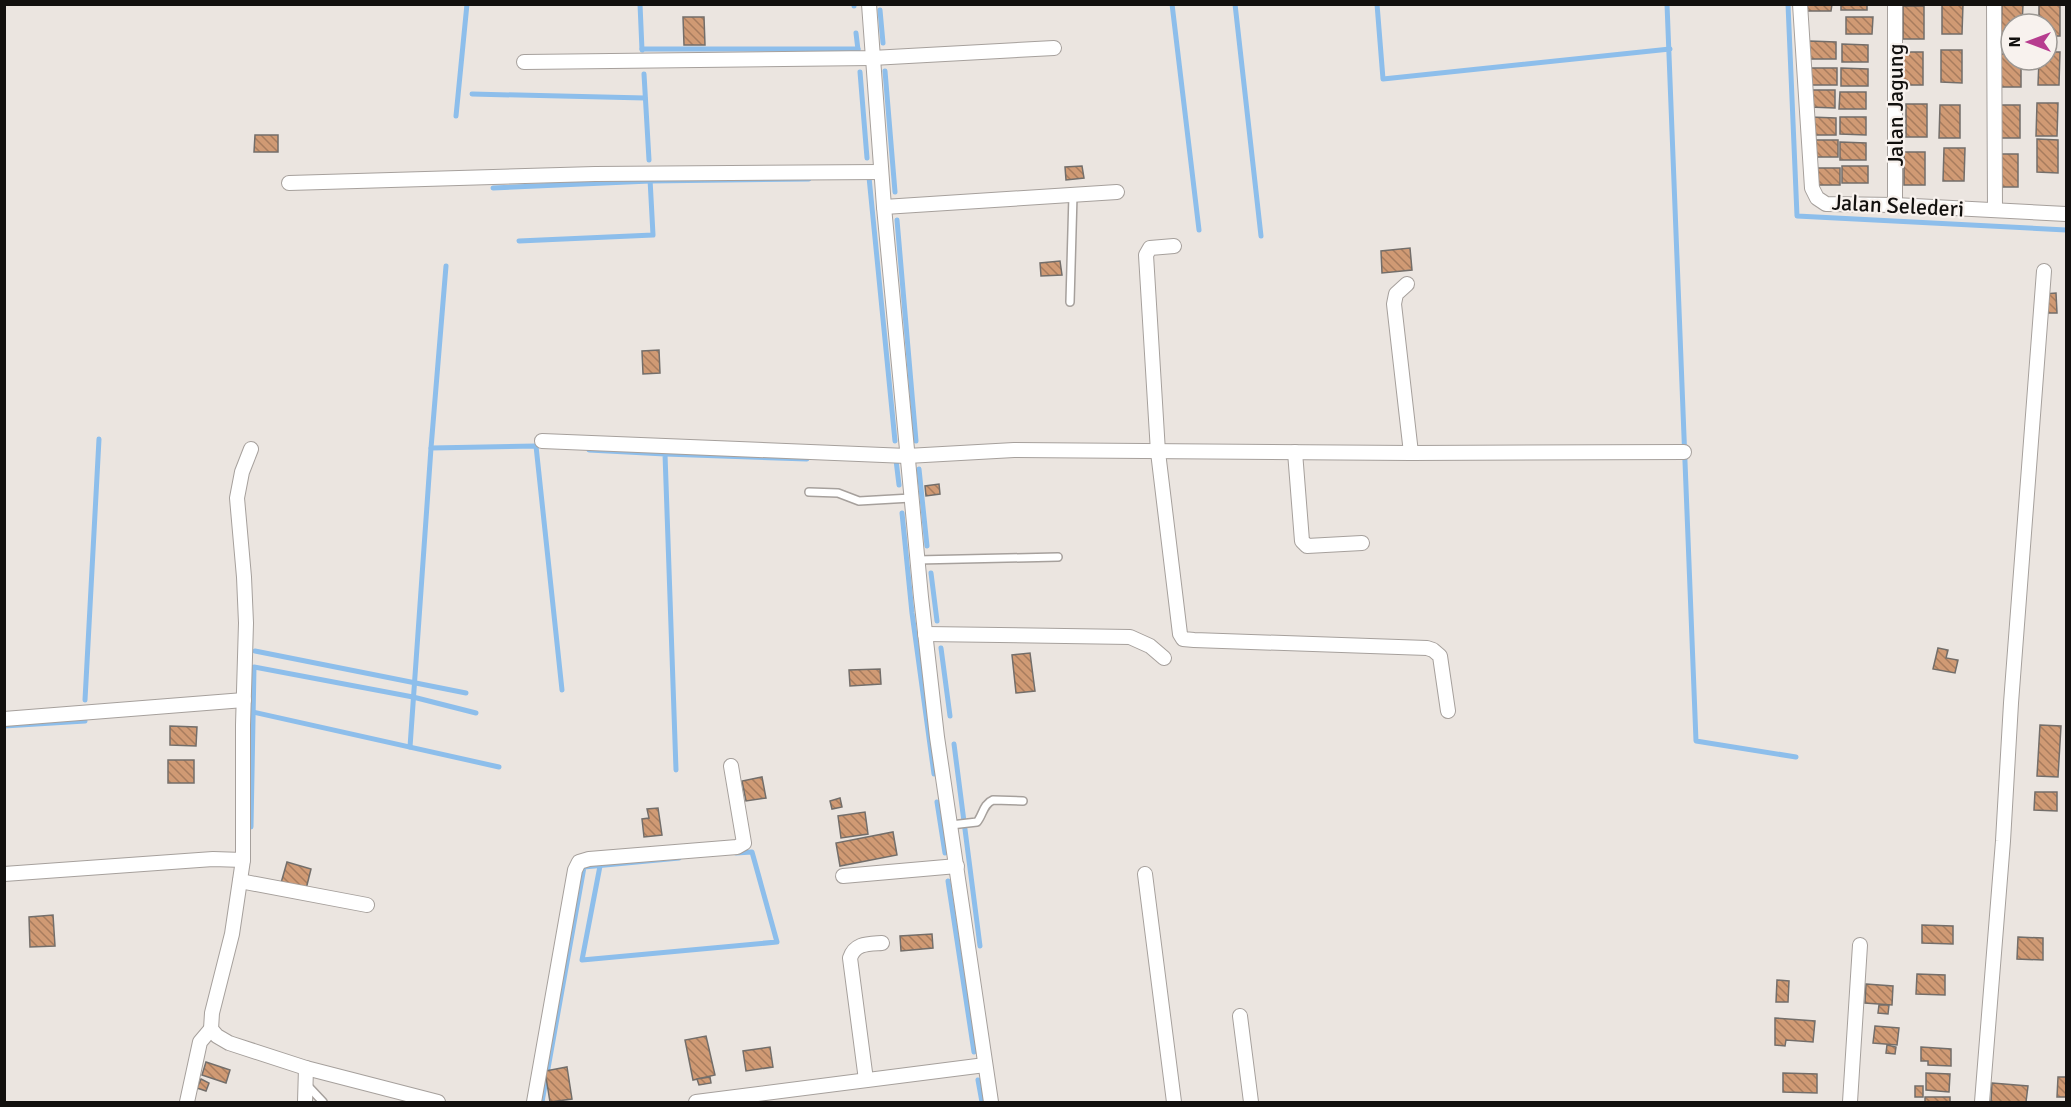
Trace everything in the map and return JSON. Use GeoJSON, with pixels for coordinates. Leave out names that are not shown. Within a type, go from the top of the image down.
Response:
{"type":"FeatureCollection","features":[{"type":"Feature","properties":{"kind":"street"},"geometry":{"type":"LineString","coordinates":[[868,4],[884,207],[925,634],[937,737],[991,1102]]}},
{"type":"Feature","properties":{"kind":"street","name":"Jalan Selederi"},"geometry":{"type":"LineString","coordinates":[[1800,4],[1812,188],[1819,201],[1826,204],[2067,213]]}},
{"type":"Feature","properties":{"kind":"street","name":"Jalan Jagung"},"geometry":{"type":"LineString","coordinates":[[1894,4],[1895,205]]}},
{"type":"Feature","properties":{"kind":"street"},"geometry":{"type":"LineString","coordinates":[[1994,4],[1995,210]]}},
{"type":"Feature","properties":{"kind":"street"},"geometry":{"type":"LineString","coordinates":[[524,62],[872,58],[1054,48]]}},
{"type":"Feature","properties":{"kind":"street"},"geometry":{"type":"LineString","coordinates":[[289,183],[595,174],[881,172]]}},
{"type":"Feature","properties":{"kind":"street"},"geometry":{"type":"LineString","coordinates":[[884,207],[1117,192]]}},
{"type":"Feature","properties":{"kind":"street"},"geometry":{"type":"LineString","coordinates":[[1174,246],[1150,248],[1146,255],[1158,452],[1180,634],[1184,639],[1427,648],[1440,656],[1448,711]]}},
{"type":"Feature","properties":{"kind":"street"},"geometry":{"type":"LineString","coordinates":[[1982,1102],[2044,271]]}},
{"type":"Feature","properties":{"kind":"street"},"geometry":{"type":"LineString","coordinates":[[1407,284],[1396,294],[1394,304],[1411,453]]}},
{"type":"Feature","properties":{"kind":"street"},"geometry":{"type":"LineString","coordinates":[[542,441],[907,456],[1014,450],[1411,453],[1684,452]]}},
{"type":"Feature","properties":{"kind":"street"},"geometry":{"type":"LineString","coordinates":[[187,1102],[200,1042],[211,1029],[212,1013],[232,934],[243,860],[246,623],[237,498],[242,472],[251,449]]}},
{"type":"Feature","properties":{"kind":"street"},"geometry":{"type":"LineString","coordinates":[[1295,452],[1302,541],[1307,546],[1362,543]]}},
{"type":"Feature","properties":{"kind":"street"},"geometry":{"type":"LineString","coordinates":[[925,634],[1130,637],[1150,646],[1164,658]]}},
{"type":"Feature","properties":{"kind":"street"},"geometry":{"type":"LineString","coordinates":[[4,719],[244,700]]}},
{"type":"Feature","properties":{"kind":"street"},"geometry":{"type":"LineString","coordinates":[[534,1102],[579,862],[589,858],[737,847],[744,843],[731,766]]}},
{"type":"Feature","properties":{"kind":"street"},"geometry":{"type":"LineString","coordinates":[[4,874],[213,858],[243,860]]}},
{"type":"Feature","properties":{"kind":"street"},"geometry":{"type":"LineString","coordinates":[[843,876],[957,866]]}},
{"type":"Feature","properties":{"kind":"street"},"geometry":{"type":"LineString","coordinates":[[1145,874],[1174,1102]]}},
{"type":"Feature","properties":{"kind":"street"},"geometry":{"type":"LineString","coordinates":[[240,881],[367,905]]}},
{"type":"Feature","properties":{"kind":"street"},"geometry":{"type":"LineString","coordinates":[[866,1080],[850,958],[853,950],[861,945],[882,943]]}},
{"type":"Feature","properties":{"kind":"street"},"geometry":{"type":"LineString","coordinates":[[1850,1102],[1860,945]]}},
{"type":"Feature","properties":{"kind":"street"},"geometry":{"type":"LineString","coordinates":[[1240,1016],[1251,1102]]}},
{"type":"Feature","properties":{"kind":"street"},"geometry":{"type":"LineString","coordinates":[[211,1029],[217,1036],[229,1043],[306,1068],[438,1102]]}},
{"type":"Feature","properties":{"kind":"street"},"geometry":{"type":"LineString","coordinates":[[696,1102],[985,1065]]}},
{"type":"Feature","properties":{"kind":"street"},"geometry":{"type":"LineString","coordinates":[[305,1102],[306,1068]]}},
{"type":"Feature","properties":{"kind":"lane"},"geometry":{"type":"LineString","coordinates":[[1070,302],[1073,195]]}},
{"type":"Feature","properties":{"kind":"lane"},"geometry":{"type":"LineString","coordinates":[[809,492],[838,493],[858,501],[911,498]]}},
{"type":"Feature","properties":{"kind":"lane"},"geometry":{"type":"LineString","coordinates":[[917,560],[1058,557]]}},
{"type":"Feature","properties":{"kind":"lane"},"geometry":{"type":"LineString","coordinates":[[951,825],[977,822],[988,802],[993,800],[1023,801]]}},
{"type":"Feature","properties":{"kind":"lane"},"geometry":{"type":"LineString","coordinates":[[306,1083],[323,1102]]}},
{"type":"Feature","properties":{"kind":"building"},"geometry":{"type":"Polygon","coordinates":[[[1805,4],[1832,4],[1831,11],[1805,11],[1805,4]]]}},
{"type":"Feature","properties":{"kind":"building"},"geometry":{"type":"Polygon","coordinates":[[[1841,4],[1867,4],[1867,10],[1841,10],[1841,4]]]}},
{"type":"Feature","properties":{"kind":"building"},"geometry":{"type":"Polygon","coordinates":[[[1942,4],[1963,4],[1962,34],[1942,34],[1942,4]]]}},
{"type":"Feature","properties":{"kind":"building"},"geometry":{"type":"Polygon","coordinates":[[[2039,4],[2060,4],[2060,36],[2059,12],[2039,12],[2039,4]]]}},
{"type":"Feature","properties":{"kind":"building"},"geometry":{"type":"Polygon","coordinates":[[[2002,5],[2023,5],[2023,12],[2002,12],[2002,5]]]}},
{"type":"Feature","properties":{"kind":"building"},"geometry":{"type":"Polygon","coordinates":[[[1903,6],[1924,6],[1924,39],[1903,39],[1903,6]]]}},
{"type":"Feature","properties":{"kind":"building"},"geometry":{"type":"Polygon","coordinates":[[[683,17],[704,17],[705,45],[684,45],[683,17]]]}},
{"type":"Feature","properties":{"kind":"building"},"geometry":{"type":"Polygon","coordinates":[[[1846,17],[1873,17],[1872,34],[1846,34],[1846,17]]]}},
{"type":"Feature","properties":{"kind":"building"},"geometry":{"type":"Polygon","coordinates":[[[1809,41],[1836,42],[1836,59],[1809,59],[1809,41]]]}},
{"type":"Feature","properties":{"kind":"building"},"geometry":{"type":"Polygon","coordinates":[[[1842,44],[1868,45],[1868,62],[1842,62],[1842,44]]]}},
{"type":"Feature","properties":{"kind":"building"},"geometry":{"type":"Polygon","coordinates":[[[1941,50],[1962,50],[1962,83],[1941,82],[1941,50]]]}},
{"type":"Feature","properties":{"kind":"building"},"geometry":{"type":"Polygon","coordinates":[[[1902,52],[1923,52],[1923,85],[1902,85],[1902,52]]]}},
{"type":"Feature","properties":{"kind":"building"},"geometry":{"type":"Polygon","coordinates":[[[2060,52],[2059,85],[2038,85],[2039,72],[2059,72],[2060,52]]]}},
{"type":"Feature","properties":{"kind":"building"},"geometry":{"type":"Polygon","coordinates":[[[1811,68],[1837,68],[1837,85],[1810,85],[1811,68]]]}},
{"type":"Feature","properties":{"kind":"building"},"geometry":{"type":"Polygon","coordinates":[[[1841,68],[1868,69],[1868,86],[1841,86],[1841,68]]]}},
{"type":"Feature","properties":{"kind":"building"},"geometry":{"type":"Polygon","coordinates":[[[2000,72],[2021,72],[2021,87],[2000,87],[2000,72]]]}},
{"type":"Feature","properties":{"kind":"building"},"geometry":{"type":"Polygon","coordinates":[[[1809,90],[1835,90],[1835,108],[1809,107],[1809,90]]]}},
{"type":"Feature","properties":{"kind":"building"},"geometry":{"type":"Polygon","coordinates":[[[1840,92],[1866,92],[1866,109],[1839,109],[1840,92]]]}},
{"type":"Feature","properties":{"kind":"building"},"geometry":{"type":"Polygon","coordinates":[[[2037,103],[2058,103],[2057,136],[2036,136],[2037,103]]]}},
{"type":"Feature","properties":{"kind":"building"},"geometry":{"type":"Polygon","coordinates":[[[1906,104],[1927,104],[1927,137],[1906,137],[1906,104]]]}},
{"type":"Feature","properties":{"kind":"building"},"geometry":{"type":"Polygon","coordinates":[[[1940,105],[1960,105],[1960,138],[1939,138],[1940,105]]]}},
{"type":"Feature","properties":{"kind":"building"},"geometry":{"type":"Polygon","coordinates":[[[1999,105],[2020,105],[2020,138],[1999,138],[1999,105]]]}},
{"type":"Feature","properties":{"kind":"building"},"geometry":{"type":"Polygon","coordinates":[[[1810,117],[1836,118],[1836,135],[1810,135],[1810,117]]]}},
{"type":"Feature","properties":{"kind":"building"},"geometry":{"type":"Polygon","coordinates":[[[1840,117],[1866,117],[1866,135],[1840,134],[1840,117]]]}},
{"type":"Feature","properties":{"kind":"building"},"geometry":{"type":"Polygon","coordinates":[[[255,135],[278,135],[278,152],[254,152],[255,135]]]}},
{"type":"Feature","properties":{"kind":"building"},"geometry":{"type":"Polygon","coordinates":[[[2037,139],[2058,140],[2058,173],[2037,172],[2037,139]]]}},
{"type":"Feature","properties":{"kind":"building"},"geometry":{"type":"Polygon","coordinates":[[[1811,140],[1838,140],[1838,157],[1811,157],[1811,140]]]}},
{"type":"Feature","properties":{"kind":"building"},"geometry":{"type":"Polygon","coordinates":[[[1840,142],[1866,143],[1866,160],[1840,160],[1840,142]]]}},
{"type":"Feature","properties":{"kind":"building"},"geometry":{"type":"Polygon","coordinates":[[[1944,148],[1965,148],[1964,181],[1943,181],[1944,148]]]}},
{"type":"Feature","properties":{"kind":"building"},"geometry":{"type":"Polygon","coordinates":[[[1904,152],[1925,152],[1925,185],[1904,185],[1904,152]]]}},
{"type":"Feature","properties":{"kind":"building"},"geometry":{"type":"Polygon","coordinates":[[[1998,154],[2018,154],[2018,187],[1997,187],[1998,154]]]}},
{"type":"Feature","properties":{"kind":"building"},"geometry":{"type":"Polygon","coordinates":[[[1082,166],[1084,178],[1066,180],[1065,167],[1082,166]]]}},
{"type":"Feature","properties":{"kind":"building"},"geometry":{"type":"Polygon","coordinates":[[[1842,166],[1868,166],[1868,183],[1842,183],[1842,166]]]}},
{"type":"Feature","properties":{"kind":"building"},"geometry":{"type":"Polygon","coordinates":[[[1814,168],[1840,168],[1840,185],[1814,185],[1814,168]]]}},
{"type":"Feature","properties":{"kind":"building"},"geometry":{"type":"Polygon","coordinates":[[[1410,248],[1412,270],[1382,273],[1381,251],[1410,248]]]}},
{"type":"Feature","properties":{"kind":"building"},"geometry":{"type":"Polygon","coordinates":[[[1060,261],[1062,275],[1041,276],[1040,263],[1060,261]]]}},
{"type":"Feature","properties":{"kind":"building"},"geometry":{"type":"Polygon","coordinates":[[[2056,293],[2057,313],[2045,313],[2044,294],[2056,293]]]}},
{"type":"Feature","properties":{"kind":"building"},"geometry":{"type":"Polygon","coordinates":[[[659,350],[660,373],[643,374],[642,351],[659,350]]]}},
{"type":"Feature","properties":{"kind":"building"},"geometry":{"type":"Polygon","coordinates":[[[939,484],[940,494],[926,496],[925,486],[939,484]]]}},
{"type":"Feature","properties":{"kind":"building"},"geometry":{"type":"Polygon","coordinates":[[[1938,648],[1948,650],[1946,658],[1958,660],[1955,673],[1933,669],[1938,648]]]}},
{"type":"Feature","properties":{"kind":"building"},"geometry":{"type":"Polygon","coordinates":[[[1030,653],[1035,691],[1016,693],[1012,655],[1030,653]]]}},
{"type":"Feature","properties":{"kind":"building"},"geometry":{"type":"Polygon","coordinates":[[[880,669],[881,684],[850,686],[849,670],[880,669]]]}},
{"type":"Feature","properties":{"kind":"building"},"geometry":{"type":"Polygon","coordinates":[[[2040,725],[2061,726],[2058,777],[2037,776],[2040,725]]]}},
{"type":"Feature","properties":{"kind":"building"},"geometry":{"type":"Polygon","coordinates":[[[170,726],[197,727],[196,746],[170,745],[170,726]]]}},
{"type":"Feature","properties":{"kind":"building"},"geometry":{"type":"Polygon","coordinates":[[[168,760],[194,760],[194,783],[168,783],[168,760]]]}},
{"type":"Feature","properties":{"kind":"building"},"geometry":{"type":"Polygon","coordinates":[[[762,777],[766,798],[746,801],[742,781],[762,777]]]}},
{"type":"Feature","properties":{"kind":"building"},"geometry":{"type":"Polygon","coordinates":[[[2035,792],[2057,792],[2057,811],[2034,810],[2035,792]]]}},
{"type":"Feature","properties":{"kind":"building"},"geometry":{"type":"Polygon","coordinates":[[[840,798],[842,807],[832,809],[830,801],[840,798]]]}},
{"type":"Feature","properties":{"kind":"building"},"geometry":{"type":"Polygon","coordinates":[[[658,808],[662,835],[644,837],[642,819],[649,818],[647,809],[658,808]]]}},
{"type":"Feature","properties":{"kind":"building"},"geometry":{"type":"Polygon","coordinates":[[[865,812],[868,834],[841,838],[838,816],[865,812]]]}},
{"type":"Feature","properties":{"kind":"building"},"geometry":{"type":"Polygon","coordinates":[[[893,832],[897,855],[840,866],[836,843],[893,832]]]}},
{"type":"Feature","properties":{"kind":"building"},"geometry":{"type":"Polygon","coordinates":[[[287,862],[311,869],[306,889],[281,883],[287,862]]]}},
{"type":"Feature","properties":{"kind":"building"},"geometry":{"type":"Polygon","coordinates":[[[53,915],[55,946],[30,947],[29,917],[53,915]]]}},
{"type":"Feature","properties":{"kind":"building"},"geometry":{"type":"Polygon","coordinates":[[[1922,925],[1953,926],[1953,944],[1922,943],[1922,925]]]}},
{"type":"Feature","properties":{"kind":"building"},"geometry":{"type":"Polygon","coordinates":[[[932,934],[933,948],[901,951],[900,936],[932,934]]]}},
{"type":"Feature","properties":{"kind":"building"},"geometry":{"type":"Polygon","coordinates":[[[2018,937],[2043,938],[2043,960],[2017,959],[2018,937]]]}},
{"type":"Feature","properties":{"kind":"building"},"geometry":{"type":"Polygon","coordinates":[[[1917,974],[1945,975],[1945,995],[1916,994],[1917,974]]]}},
{"type":"Feature","properties":{"kind":"building"},"geometry":{"type":"Polygon","coordinates":[[[1777,980],[1789,981],[1788,1002],[1776,1002],[1777,980]]]}},
{"type":"Feature","properties":{"kind":"building"},"geometry":{"type":"Polygon","coordinates":[[[1866,984],[1893,986],[1892,1005],[1865,1003],[1866,984]]]}},
{"type":"Feature","properties":{"kind":"building"},"geometry":{"type":"Polygon","coordinates":[[[1879,1005],[1889,1005],[1888,1014],[1878,1013],[1879,1005]]]}},
{"type":"Feature","properties":{"kind":"building"},"geometry":{"type":"Polygon","coordinates":[[[1775,1018],[1815,1021],[1813,1042],[1786,1040],[1785,1046],[1775,1045],[1775,1018]]]}},
{"type":"Feature","properties":{"kind":"building"},"geometry":{"type":"Polygon","coordinates":[[[1875,1026],[1899,1028],[1897,1045],[1873,1043],[1875,1026]]]}},
{"type":"Feature","properties":{"kind":"building"},"geometry":{"type":"Polygon","coordinates":[[[706,1036],[715,1075],[693,1080],[685,1040],[706,1036]]]}},
{"type":"Feature","properties":{"kind":"building"},"geometry":{"type":"Polygon","coordinates":[[[1887,1045],[1896,1047],[1895,1054],[1886,1053],[1887,1045]]]}},
{"type":"Feature","properties":{"kind":"building"},"geometry":{"type":"Polygon","coordinates":[[[770,1047],[773,1067],[746,1071],[743,1051],[770,1047]]]}},
{"type":"Feature","properties":{"kind":"building"},"geometry":{"type":"Polygon","coordinates":[[[1921,1047],[1951,1049],[1951,1066],[1928,1065],[1928,1061],[1921,1061],[1921,1047]]]}},
{"type":"Feature","properties":{"kind":"building"},"geometry":{"type":"Polygon","coordinates":[[[206,1062],[230,1070],[226,1083],[202,1075],[206,1062]]]}},
{"type":"Feature","properties":{"kind":"building"},"geometry":{"type":"Polygon","coordinates":[[[567,1067],[572,1099],[550,1102],[545,1071],[567,1067]]]}},
{"type":"Feature","properties":{"kind":"building"},"geometry":{"type":"Polygon","coordinates":[[[1783,1073],[1817,1074],[1817,1093],[1783,1092],[1783,1073]]]}},
{"type":"Feature","properties":{"kind":"building"},"geometry":{"type":"Polygon","coordinates":[[[1926,1073],[1950,1074],[1949,1092],[1926,1090],[1926,1073]]]}},
{"type":"Feature","properties":{"kind":"building"},"geometry":{"type":"Polygon","coordinates":[[[710,1077],[711,1083],[699,1085],[697,1079],[710,1077]]]}},
{"type":"Feature","properties":{"kind":"building"},"geometry":{"type":"Polygon","coordinates":[[[2058,1077],[2066,1077],[2066,1097],[2057,1097],[2058,1077]]]}},
{"type":"Feature","properties":{"kind":"building"},"geometry":{"type":"Polygon","coordinates":[[[201,1079],[209,1083],[206,1091],[197,1088],[201,1079]]]}},
{"type":"Feature","properties":{"kind":"building"},"geometry":{"type":"Polygon","coordinates":[[[1992,1083],[2028,1086],[2026,1102],[1991,1102],[1992,1083]]]}},
{"type":"Feature","properties":{"kind":"building"},"geometry":{"type":"Polygon","coordinates":[[[1915,1086],[1923,1086],[1923,1097],[1915,1097],[1915,1086]]]}},
{"type":"Feature","properties":{"kind":"building"},"geometry":{"type":"Polygon","coordinates":[[[1925,1097],[1950,1097],[1950,1102],[1925,1102],[1925,1097]]]}},
{"type":"Feature","properties":{"kind":"waterway"},"geometry":{"type":"LineString","coordinates":[[456,116],[467,4]]}},
{"type":"Feature","properties":{"kind":"waterway"},"geometry":{"type":"LineString","coordinates":[[640,4],[642,50]]}},
{"type":"Feature","properties":{"kind":"waterway"},"geometry":{"type":"LineString","coordinates":[[1172,4],[1199,230]]}},
{"type":"Feature","properties":{"kind":"waterway"},"geometry":{"type":"LineString","coordinates":[[1235,4],[1261,236]]}},
{"type":"Feature","properties":{"kind":"waterway"},"geometry":{"type":"LineString","coordinates":[[1377,4],[1383,79],[1670,49]]}},
{"type":"Feature","properties":{"kind":"waterway"},"geometry":{"type":"LineString","coordinates":[[1667,4],[1696,741],[1796,757]]}},
{"type":"Feature","properties":{"kind":"waterway"},"geometry":{"type":"LineString","coordinates":[[1788,4],[1797,216],[2066,230]]}},
{"type":"Feature","properties":{"kind":"waterway"},"geometry":{"type":"LineString","coordinates":[[880,10],[883,43]]}},
{"type":"Feature","properties":{"kind":"waterway"},"geometry":{"type":"LineString","coordinates":[[856,33],[858,50]]}},
{"type":"Feature","properties":{"kind":"waterway"},"geometry":{"type":"LineString","coordinates":[[642,49],[858,49]]}},
{"type":"Feature","properties":{"kind":"waterway"},"geometry":{"type":"LineString","coordinates":[[885,71],[895,192]]}},
{"type":"Feature","properties":{"kind":"waterway"},"geometry":{"type":"LineString","coordinates":[[860,72],[867,158]]}},
{"type":"Feature","properties":{"kind":"waterway"},"geometry":{"type":"LineString","coordinates":[[644,74],[649,160]]}},
{"type":"Feature","properties":{"kind":"waterway"},"geometry":{"type":"LineString","coordinates":[[472,94],[645,98]]}},
{"type":"Feature","properties":{"kind":"waterway"},"geometry":{"type":"LineString","coordinates":[[869,177],[895,441]]}},
{"type":"Feature","properties":{"kind":"waterway"},"geometry":{"type":"LineString","coordinates":[[519,241],[653,235],[650,179]]}},
{"type":"Feature","properties":{"kind":"waterway"},"geometry":{"type":"LineString","coordinates":[[493,188],[650,181],[809,179]]}},
{"type":"Feature","properties":{"kind":"waterway"},"geometry":{"type":"LineString","coordinates":[[897,220],[916,441]]}},
{"type":"Feature","properties":{"kind":"waterway"},"geometry":{"type":"LineString","coordinates":[[431,448],[446,266]]}},
{"type":"Feature","properties":{"kind":"waterway"},"geometry":{"type":"LineString","coordinates":[[85,700],[99,439]]}},
{"type":"Feature","properties":{"kind":"waterway"},"geometry":{"type":"LineString","coordinates":[[410,747],[431,448],[536,446],[562,690]]}},
{"type":"Feature","properties":{"kind":"waterway"},"geometry":{"type":"LineString","coordinates":[[589,450],[665,454],[676,770]]}},
{"type":"Feature","properties":{"kind":"waterway"},"geometry":{"type":"LineString","coordinates":[[665,454],[807,459]]}},
{"type":"Feature","properties":{"kind":"waterway"},"geometry":{"type":"LineString","coordinates":[[896,460],[899,485]]}},
{"type":"Feature","properties":{"kind":"waterway"},"geometry":{"type":"LineString","coordinates":[[919,469],[927,546]]}},
{"type":"Feature","properties":{"kind":"waterway"},"geometry":{"type":"LineString","coordinates":[[902,513],[912,613],[934,774]]}},
{"type":"Feature","properties":{"kind":"waterway"},"geometry":{"type":"LineString","coordinates":[[931,573],[937,621]]}},
{"type":"Feature","properties":{"kind":"waterway"},"geometry":{"type":"LineString","coordinates":[[941,648],[950,716]]}},
{"type":"Feature","properties":{"kind":"waterway"},"geometry":{"type":"LineString","coordinates":[[255,651],[466,693]]}},
{"type":"Feature","properties":{"kind":"waterway"},"geometry":{"type":"LineString","coordinates":[[251,827],[254,667],[413,697],[476,713]]}},
{"type":"Feature","properties":{"kind":"waterway"},"geometry":{"type":"LineString","coordinates":[[253,712],[499,767]]}},
{"type":"Feature","properties":{"kind":"waterway"},"geometry":{"type":"LineString","coordinates":[[4,726],[85,721]]}},
{"type":"Feature","properties":{"kind":"waterway"},"geometry":{"type":"LineString","coordinates":[[954,744],[980,946]]}},
{"type":"Feature","properties":{"kind":"waterway"},"geometry":{"type":"LineString","coordinates":[[937,802],[945,853]]}},
{"type":"Feature","properties":{"kind":"waterway"},"geometry":{"type":"LineString","coordinates":[[600,866],[582,960],[777,942],[752,852],[736,853]]}},
{"type":"Feature","properties":{"kind":"waterway"},"geometry":{"type":"LineString","coordinates":[[542,1102],[584,867],[679,858]]}},
{"type":"Feature","properties":{"kind":"waterway"},"geometry":{"type":"LineString","coordinates":[[948,881],[974,1052]]}},
{"type":"Feature","properties":{"kind":"waterway"},"geometry":{"type":"LineString","coordinates":[[978,1080],[982,1102]]}}]}
